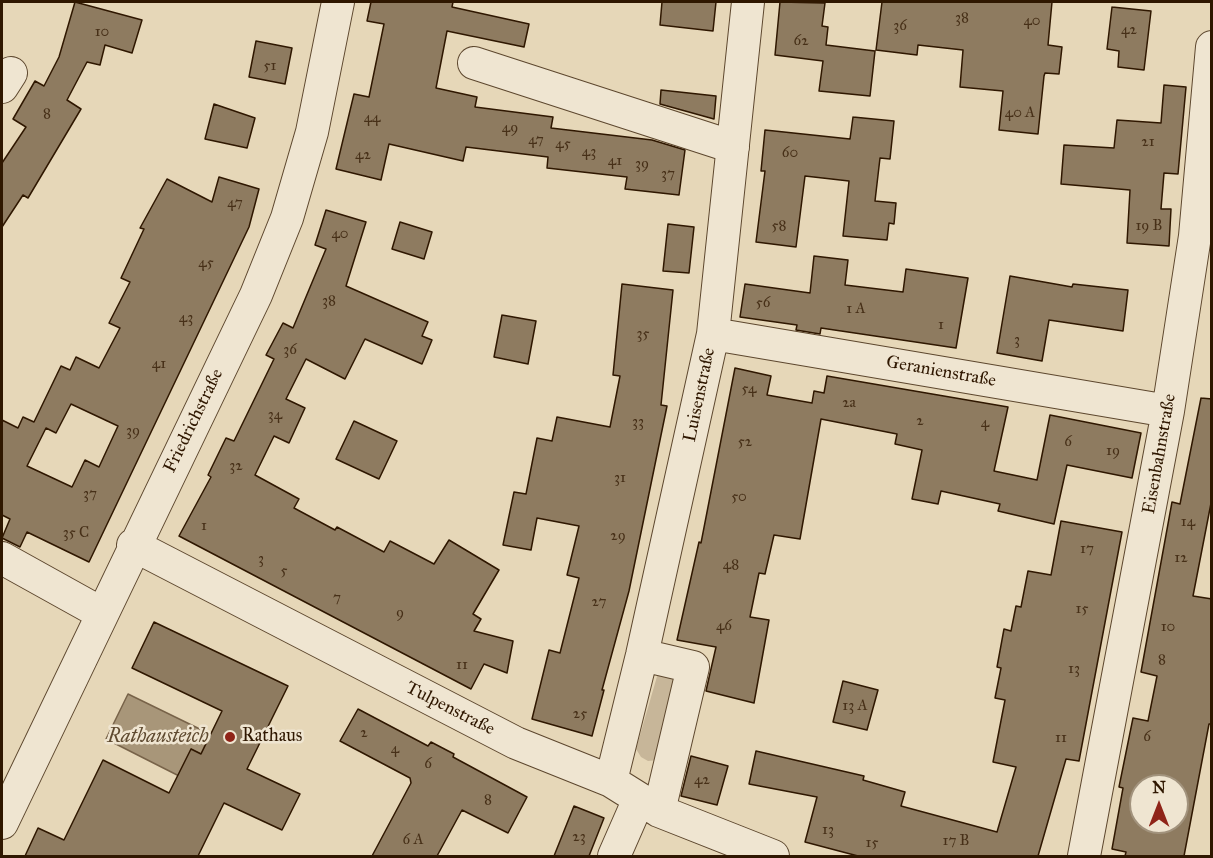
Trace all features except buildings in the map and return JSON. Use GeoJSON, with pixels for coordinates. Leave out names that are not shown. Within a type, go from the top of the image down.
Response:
{"type":"FeatureCollection","features":[{"type":"Feature","properties":{"kind":"street","name":"Friedrichstraße"},"geometry":{"type":"LineString","coordinates":[[2,823],[133,545],[256,295],[287,218],[312,132],[338,2]]}},
{"type":"Feature","properties":{"kind":"street","name":"Luisenstraße"},"geometry":{"type":"LineString","coordinates":[[610,781],[642,656],[713,333],[748,2]]}},
{"type":"Feature","properties":{"kind":"street","name":"Eisenbahnstraße"},"geometry":{"type":"LineString","coordinates":[[1084,856],[1168,411],[1195,236],[1212,47]]}},
{"type":"Feature","properties":{"kind":"street"},"geometry":{"type":"LineString","coordinates":[[474,63],[733,147]]}},
{"type":"Feature","properties":{"kind":"street","name":"Geranienstraße"},"geometry":{"type":"LineString","coordinates":[[713,333],[1168,411]]}},
{"type":"Feature","properties":{"kind":"street","name":"Tulpenstraße"},"geometry":{"type":"LineString","coordinates":[[133,545],[516,743],[610,781],[649,805],[773,856]]}},
{"type":"Feature","properties":{"kind":"street"},"geometry":{"type":"LineString","coordinates":[[2,558],[101,613]]}},
{"type":"Feature","properties":{"kind":"street"},"geometry":{"type":"LineString","coordinates":[[614,856],[649,805],[693,667],[642,656]]}},
{"type":"Feature","properties":{"kind":"shaded area"},"geometry":{"type":"Polygon","coordinates":[[[680,672],[658,760],[648,761],[641,757],[636,749],[658,673],[680,672]]]}},
{"type":"Feature","properties":{"kind":"water","name":"Rathausteich"},"geometry":{"type":"Polygon","coordinates":[[[128,694],[210,734],[201,754],[191,749],[187,780],[106,739],[128,694]]]}},
{"type":"Feature","properties":{"kind":"place","name":"Rathaus"},"geometry":{"type":"Point","coordinates":[230,737]}}]}
